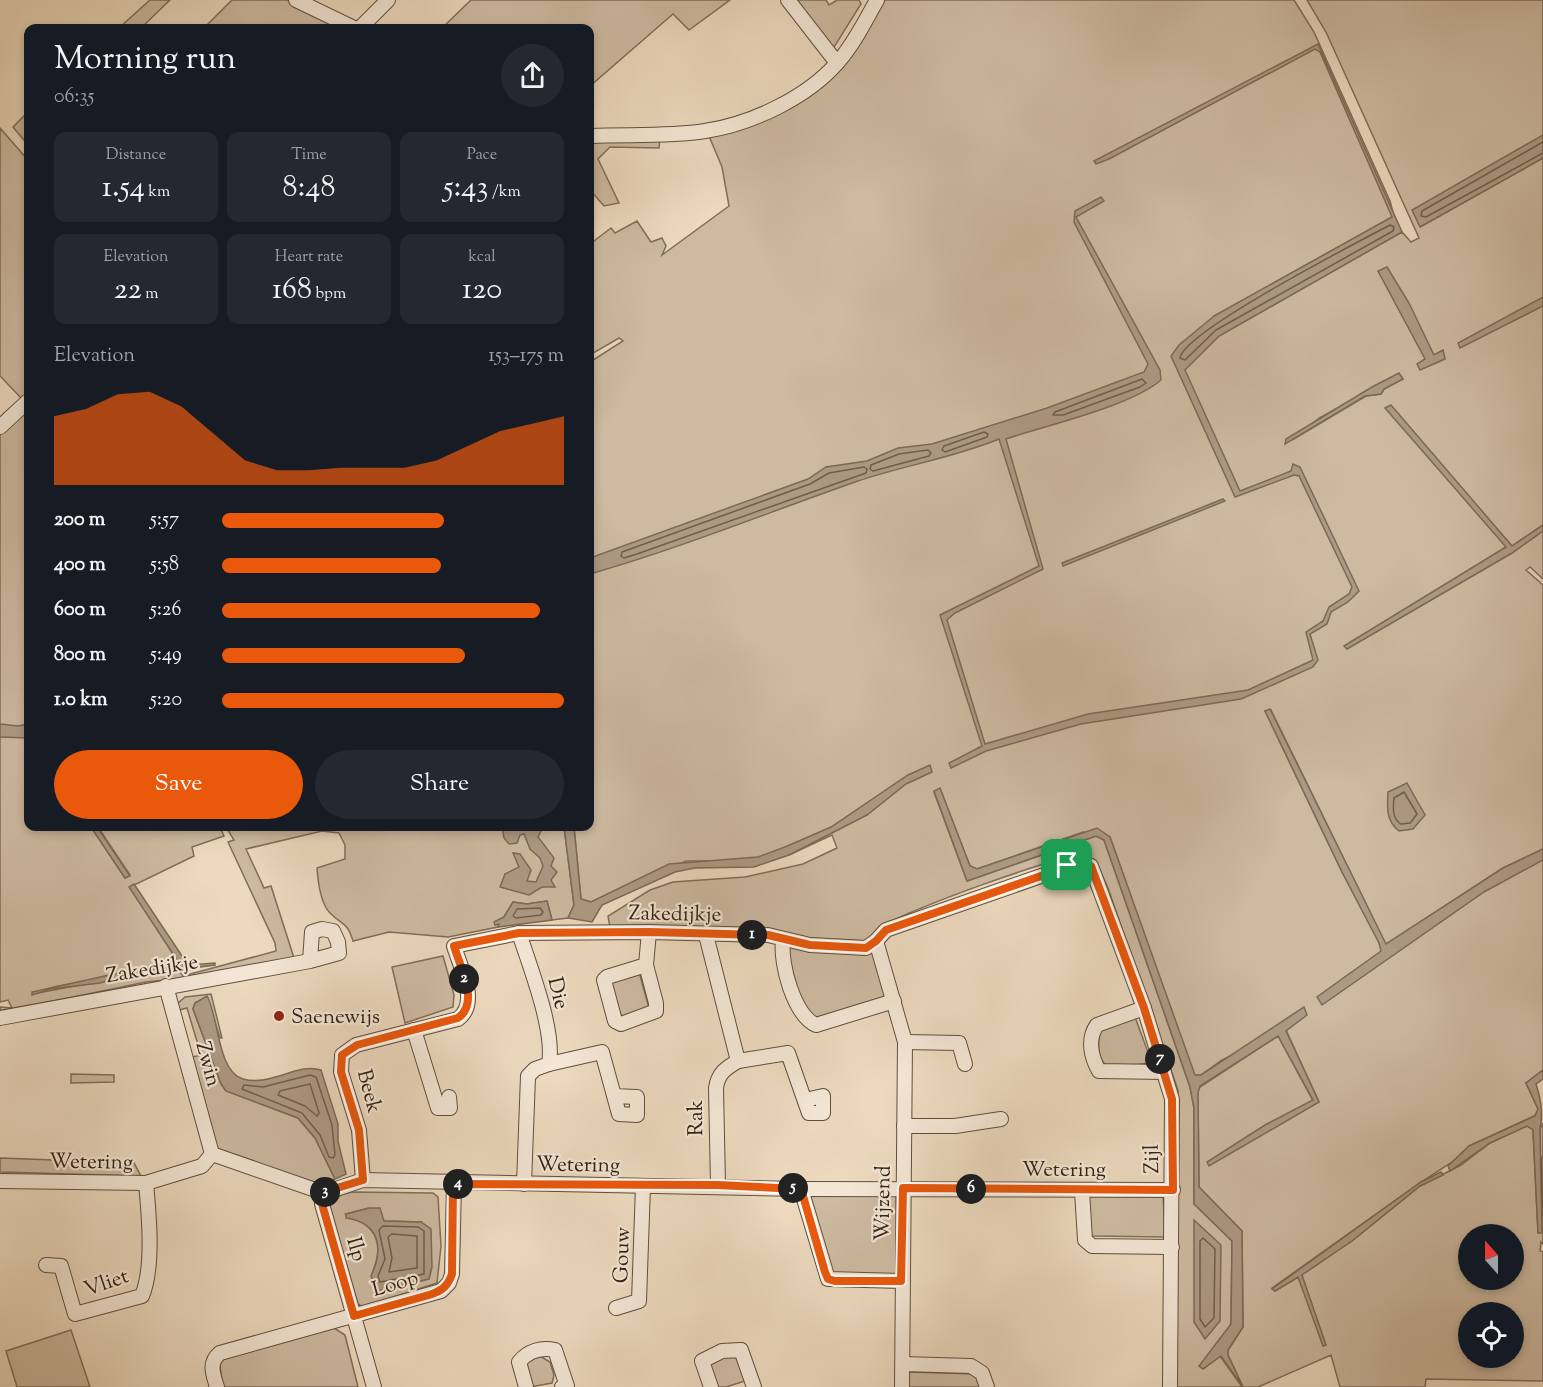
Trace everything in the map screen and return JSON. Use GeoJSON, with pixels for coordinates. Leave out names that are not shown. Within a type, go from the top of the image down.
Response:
{"type":"FeatureCollection","features":[{"type":"Feature","properties":{"kind":"street"},"geometry":{"type":"LineString","coordinates":[[296,0],[346,24]]}},
{"type":"Feature","properties":{"kind":"street"},"geometry":{"type":"LineString","coordinates":[[364,24],[388,0]]}},
{"type":"Feature","properties":{"kind":"street"},"geometry":{"type":"LineString","coordinates":[[788,0],[837,63]]}},
{"type":"Feature","properties":{"kind":"street"},"geometry":{"type":"LineString","coordinates":[[594,136],[693,132],[722,127],[787,100],[814,84],[837,63],[853,43],[877,0]]}},
{"type":"Feature","properties":{"kind":"street"},"geometry":{"type":"LineString","coordinates":[[0,427],[24,405]]}},
{"type":"Feature","properties":{"kind":"street","name":"Zakedijkje"},"geometry":{"type":"LineString","coordinates":[[454,946],[519,933],[649,932],[768,935],[783,941],[810,945],[866,948],[886,930],[1067,865],[1081,862],[1091,866]]}},
{"type":"Feature","properties":{"kind":"street","name":"Zijl"},"geometry":{"type":"LineString","coordinates":[[1091,866],[1144,1008],[1172,1099],[1170,1387]]}},
{"type":"Feature","properties":{"kind":"street"},"geometry":{"type":"LineString","coordinates":[[646,965],[607,976],[604,980],[615,1021],[621,1024],[656,1011],[646,965],[649,932]]}},
{"type":"Feature","properties":{"kind":"street","name":"Die"},"geometry":{"type":"LineString","coordinates":[[519,933],[537,988],[551,1051],[549,1064]]}},
{"type":"Feature","properties":{"kind":"street"},"geometry":{"type":"LineString","coordinates":[[706,935],[738,1061],[788,1053],[805,1100]]}},
{"type":"Feature","properties":{"kind":"street"},"geometry":{"type":"LineString","coordinates":[[783,941],[782,954],[799,1009],[806,1020],[816,1025],[894,1000]]}},
{"type":"Feature","properties":{"kind":"street","name":"Wijzend"},"geometry":{"type":"LineString","coordinates":[[876,941],[905,1042],[901,1281],[902,1387]]}},
{"type":"Feature","properties":{"kind":"street","name":"Beek"},"geometry":{"type":"LineString","coordinates":[[363,1180],[359,1130],[341,1072],[342,1055],[357,1045],[458,1018],[468,1008],[470,998],[454,946]]}},
{"type":"Feature","properties":{"kind":"street","name":"Zakedijkje"},"geometry":{"type":"LineString","coordinates":[[0,1018],[166,986],[225,979],[310,961]]}},
{"type":"Feature","properties":{"kind":"street","name":"Zwin"},"geometry":{"type":"LineString","coordinates":[[166,986],[212,1154]]}},
{"type":"Feature","properties":{"kind":"street"},"geometry":{"type":"LineString","coordinates":[[1144,1008],[1097,1025],[1092,1037],[1094,1063],[1099,1071],[1164,1072]]}},
{"type":"Feature","properties":{"kind":"street"},"geometry":{"type":"LineString","coordinates":[[414,1030],[438,1108],[450,1108],[449,1097]]}},
{"type":"Feature","properties":{"kind":"street"},"geometry":{"type":"LineString","coordinates":[[905,1042],[958,1044],[965,1064]]}},
{"type":"Feature","properties":{"kind":"street"},"geometry":{"type":"LineString","coordinates":[[524,1184],[528,1076],[535,1069],[602,1052],[614,1096]]}},
{"type":"Feature","properties":{"kind":"street","name":"Rak"},"geometry":{"type":"LineString","coordinates":[[717,1185],[716,1088],[718,1077],[726,1068],[738,1061]]}},
{"type":"Feature","properties":{"kind":"street"},"geometry":{"type":"LineString","coordinates":[[904,1126],[955,1126],[1001,1119]]}},
{"type":"Feature","properties":{"kind":"street"},"geometry":{"type":"LineString","coordinates":[[212,1154],[324,1192]]}},
{"type":"Feature","properties":{"kind":"street","name":"Wetering"},"geometry":{"type":"LineString","coordinates":[[0,1181],[146,1183],[202,1166],[212,1154]]}},
{"type":"Feature","properties":{"kind":"street","name":"Wetering"},"geometry":{"type":"LineString","coordinates":[[324,1192],[363,1180],[453,1184],[717,1185],[801,1189],[1173,1190]]}},
{"type":"Feature","properties":{"kind":"street","name":"Vliet"},"geometry":{"type":"LineString","coordinates":[[46,1265],[61,1266],[75,1314],[142,1296],[147,1284],[149,1213],[146,1183]]}},
{"type":"Feature","properties":{"kind":"street","name":"Loop"},"geometry":{"type":"LineString","coordinates":[[217,1387],[211,1367],[213,1360],[220,1353],[441,1291],[449,1283],[452,1274],[453,1184]]}},
{"type":"Feature","properties":{"kind":"street","name":"Gouw"},"geometry":{"type":"LineString","coordinates":[[616,1308],[639,1301],[643,1243],[643,1186]]}},
{"type":"Feature","properties":{"kind":"street"},"geometry":{"type":"LineString","coordinates":[[801,1189],[828,1279],[901,1281]]}},
{"type":"Feature","properties":{"kind":"street"},"geometry":{"type":"LineString","coordinates":[[1082,1191],[1085,1240],[1092,1246],[1172,1247]]}},
{"type":"Feature","properties":{"kind":"street","name":"Ilp"},"geometry":{"type":"LineString","coordinates":[[324,1192],[322,1204],[374,1387]]}},
{"type":"Feature","properties":{"kind":"street"},"geometry":{"type":"LineString","coordinates":[[526,1387],[519,1362],[525,1355],[547,1348],[555,1350],[567,1386],[562,1387]]}},
{"type":"Feature","properties":{"kind":"street"},"geometry":{"type":"LineString","coordinates":[[711,1387],[702,1361],[722,1351],[741,1350],[754,1387]]}},
{"type":"Feature","properties":{"kind":"street"},"geometry":{"type":"LineString","coordinates":[[903,1364],[971,1366],[982,1373],[987,1387]]}},
{"type":"Feature","properties":{"kind":"shaded area"},"geometry":{"type":"Polygon","coordinates":[[[150,0],[170,0],[145,24],[123,24],[150,0]]]}},
{"type":"Feature","properties":{"kind":"shaded area"},"geometry":{"type":"Polygon","coordinates":[[[232,0],[287,0],[335,24],[208,24],[232,0]]]}},
{"type":"Feature","properties":{"kind":"shaded area"},"geometry":{"type":"Polygon","coordinates":[[[471,0],[730,0],[689,30],[673,14],[594,83],[594,24],[446,24],[471,0]]]}},
{"type":"Feature","properties":{"kind":"shaded area"},"geometry":{"type":"Polygon","coordinates":[[[792,0],[826,0],[829,5],[837,0],[859,0],[861,4],[831,52],[792,0]]]}},
{"type":"Feature","properties":{"kind":"shaded area"},"geometry":{"type":"Polygon","coordinates":[[[885,0],[1294,0],[1314,32],[1390,201],[1394,216],[1214,316],[1185,369],[1219,336],[1402,232],[1411,242],[1419,238],[1326,32],[1307,0],[1543,0],[1543,136],[1420,227],[1543,158],[1543,525],[1512,546],[1445,469],[1506,547],[1346,649],[1512,553],[1543,529],[1543,579],[1530,567],[1526,570],[1543,585],[1543,849],[1503,868],[1386,945],[1271,710],[1265,711],[1342,872],[1384,952],[1543,854],[1543,1070],[1526,1083],[1538,1109],[1536,1115],[1469,1146],[1460,1157],[1272,1288],[1275,1291],[1298,1277],[1311,1302],[1301,1275],[1303,1273],[1352,1241],[1420,1186],[1461,1165],[1490,1143],[1527,1126],[1533,1130],[1538,1233],[1540,1129],[1543,1123],[1543,1244],[1541,1242],[1540,1251],[1543,1252],[1543,1381],[1426,1379],[1425,1387],[1340,1387],[1331,1355],[1258,1387],[1243,1387],[1228,1355],[1228,1350],[1243,1327],[1242,1231],[1199,1187],[1198,1092],[1200,1087],[1278,1036],[1313,1101],[1265,1125],[1268,1130],[1319,1102],[1286,1030],[1222,1060],[1201,1075],[1194,1076],[1110,837],[1083,832],[977,869],[970,866],[940,789],[934,792],[967,881],[1096,836],[1104,840],[1190,1087],[1194,1108],[1194,1204],[1232,1241],[1231,1324],[1203,1369],[1220,1356],[1242,1387],[1177,1387],[1178,1090],[1108,888],[1097,863],[1088,855],[1048,863],[918,909],[879,928],[866,941],[610,927],[608,916],[650,890],[673,882],[745,877],[803,864],[837,848],[832,835],[789,855],[725,861],[686,861],[591,902],[581,899],[574,831],[594,831],[594,359],[623,341],[619,338],[594,353],[594,241],[611,228],[615,233],[637,221],[651,242],[662,238],[666,246],[662,255],[729,206],[722,167],[709,136],[805,98],[885,0]],[[1399,374],[1319,418],[1292,440],[1366,396],[1381,394],[1384,389],[1403,379],[1399,374]]]}},
{"type":"Feature","properties":{"kind":"shaded area"},"geometry":{"type":"Polygon","coordinates":[[[24,116],[24,140],[13,127],[24,116]]]}},
{"type":"Feature","properties":{"kind":"shaded area"},"geometry":{"type":"Polygon","coordinates":[[[0,128],[24,155],[24,397],[22,399],[0,376],[0,128]]]}},
{"type":"Feature","properties":{"kind":"shaded area"},"geometry":{"type":"Polygon","coordinates":[[[660,137],[659,148],[610,147],[598,159],[619,203],[604,206],[594,195],[594,140],[660,137]]]}},
{"type":"Feature","properties":{"kind":"shaded area"},"geometry":{"type":"Polygon","coordinates":[[[24,412],[24,831],[94,831],[125,878],[130,875],[101,831],[222,831],[224,836],[192,847],[194,856],[130,887],[179,963],[177,967],[117,975],[60,986],[38,993],[122,977],[179,971],[183,976],[276,951],[275,943],[228,842],[234,840],[228,831],[322,831],[246,849],[264,888],[271,886],[294,958],[206,976],[146,982],[0,1012],[0,1007],[12,1008],[8,1000],[0,1002],[0,433],[24,412]]]}},
{"type":"Feature","properties":{"kind":"shaded area"},"geometry":{"type":"Polygon","coordinates":[[[322,831],[565,831],[574,905],[568,918],[552,920],[547,901],[527,904],[513,902],[498,927],[448,937],[389,932],[353,941],[347,927],[327,909],[319,886],[317,868],[345,859],[345,845],[339,833],[322,831]]]}},
{"type":"Feature","properties":{"kind":"shaded area"},"geometry":{"type":"Polygon","coordinates":[[[786,947],[873,952],[887,997],[807,1021],[798,1011],[786,947]]]}},
{"type":"Feature","properties":{"kind":"shaded area"},"geometry":{"type":"Polygon","coordinates":[[[443,956],[454,995],[453,1007],[405,1023],[392,967],[443,956]]]}},
{"type":"Feature","properties":{"kind":"shaded area"},"geometry":{"type":"Polygon","coordinates":[[[639,972],[649,1008],[624,1016],[616,1013],[610,981],[639,972]]]}},
{"type":"Feature","properties":{"kind":"shaded area"},"geometry":{"type":"Polygon","coordinates":[[[211,994],[222,1038],[220,1038],[207,997],[195,1003],[193,1009],[221,1084],[226,1091],[298,1118],[315,1138],[335,1179],[323,1185],[217,1150],[209,1137],[192,1057],[201,1055],[187,1008],[179,1010],[177,1004],[185,997],[211,994]]]}},
{"type":"Feature","properties":{"kind":"shaded area"},"geometry":{"type":"Polygon","coordinates":[[[1135,1017],[1152,1063],[1108,1067],[1100,1055],[1099,1031],[1135,1017]]]}},
{"type":"Feature","properties":{"kind":"shaded area"},"geometry":{"type":"Polygon","coordinates":[[[71,1074],[114,1075],[114,1082],[71,1083],[71,1074]]]}},
{"type":"Feature","properties":{"kind":"shaded area"},"geometry":{"type":"Polygon","coordinates":[[[0,1158],[134,1163],[141,1176],[0,1172],[0,1158]]]}},
{"type":"Feature","properties":{"kind":"shaded area"},"geometry":{"type":"Polygon","coordinates":[[[352,1192],[433,1193],[438,1197],[441,1246],[437,1283],[363,1307],[358,1304],[328,1206],[341,1195],[352,1192]],[[369,1208],[346,1214],[365,1224],[376,1238],[378,1255],[371,1276],[421,1222],[384,1221],[369,1208]]]}},
{"type":"Feature","properties":{"kind":"shaded area"},"geometry":{"type":"Polygon","coordinates":[[[806,1192],[877,1192],[896,1196],[897,1277],[830,1276],[806,1192]]]}},
{"type":"Feature","properties":{"kind":"shaded area"},"geometry":{"type":"Polygon","coordinates":[[[1163,1192],[1165,1237],[1091,1236],[1087,1195],[1163,1192]]]}},
{"type":"Feature","properties":{"kind":"shaded area"},"geometry":{"type":"Polygon","coordinates":[[[334,1328],[345,1335],[358,1387],[223,1387],[219,1360],[334,1328]]]}},
{"type":"Feature","properties":{"kind":"shaded area"},"geometry":{"type":"Polygon","coordinates":[[[71,1330],[90,1387],[17,1387],[6,1351],[71,1330]]]}},
{"type":"Feature","properties":{"kind":"shaded area"},"geometry":{"type":"Polygon","coordinates":[[[734,1352],[748,1380],[726,1387],[714,1387],[708,1367],[711,1361],[734,1352]]]}},
{"type":"Feature","properties":{"kind":"shaded area"},"geometry":{"type":"Polygon","coordinates":[[[538,1355],[550,1362],[554,1375],[552,1383],[530,1387],[526,1361],[538,1355]]]}},
{"type":"Feature","properties":{"kind":"shaded area"},"geometry":{"type":"Polygon","coordinates":[[[909,1372],[977,1374],[981,1387],[908,1387],[909,1372]]]}},
{"type":"Feature","properties":{"kind":"water"},"geometry":{"type":"Polygon","coordinates":[[[1318,44],[1402,232],[1219,336],[1185,370],[1240,491],[1291,471],[1293,464],[1300,467],[1359,591],[1348,602],[1331,612],[1327,624],[1310,634],[1318,660],[1313,667],[1241,699],[1081,724],[986,751],[951,768],[949,763],[982,746],[940,615],[1039,566],[999,439],[858,481],[691,541],[594,573],[594,557],[808,479],[826,467],[867,461],[898,448],[932,444],[1047,408],[1144,372],[1148,364],[1074,222],[1075,211],[1101,197],[1104,201],[1076,217],[1160,370],[1161,380],[1147,390],[1109,407],[1006,439],[1043,569],[955,613],[947,620],[985,744],[1088,714],[1248,690],[1313,660],[1306,632],[1323,621],[1329,607],[1349,594],[1352,587],[1299,476],[1294,475],[1235,497],[1171,356],[1179,345],[1214,316],[1392,217],[1320,52],[1315,49],[1109,159],[1096,164],[1094,161],[1318,44]]]}},
{"type":"Feature","properties":{"kind":"water"},"geometry":{"type":"Polygon","coordinates":[[[1543,135],[1543,158],[1420,227],[1412,210],[1543,135]]]}},
{"type":"Feature","properties":{"kind":"water"},"geometry":{"type":"Polygon","coordinates":[[[1387,267],[1409,303],[1434,355],[1443,350],[1445,359],[1420,370],[1417,364],[1425,359],[1378,271],[1387,267]]]}},
{"type":"Feature","properties":{"kind":"water"},"geometry":{"type":"Polygon","coordinates":[[[1543,297],[1543,306],[1460,348],[1458,343],[1543,297]]]}},
{"type":"Feature","properties":{"kind":"water"},"geometry":{"type":"Polygon","coordinates":[[[1399,373],[1403,379],[1384,389],[1381,394],[1365,396],[1285,444],[1286,439],[1399,373]]]}},
{"type":"Feature","properties":{"kind":"water"},"geometry":{"type":"Polygon","coordinates":[[[1391,405],[1512,546],[1543,525],[1543,531],[1512,553],[1347,649],[1344,646],[1506,547],[1385,408],[1391,405]]]}},
{"type":"Feature","properties":{"kind":"water"},"geometry":{"type":"Polygon","coordinates":[[[1223,499],[1225,501],[1063,566],[1062,563],[1223,499]]]}},
{"type":"Feature","properties":{"kind":"water"},"geometry":{"type":"Polygon","coordinates":[[[1270,709],[1386,944],[1503,868],[1543,849],[1543,860],[1484,892],[1322,1005],[1317,997],[1381,951],[1265,711],[1270,709]]]}},
{"type":"Feature","properties":{"kind":"water"},"geometry":{"type":"Polygon","coordinates":[[[0,724],[24,725],[24,738],[0,737],[0,724]]]}},
{"type":"Feature","properties":{"kind":"water"},"geometry":{"type":"Polygon","coordinates":[[[930,765],[932,772],[906,784],[867,815],[789,855],[754,867],[695,868],[675,872],[602,905],[592,922],[568,918],[574,905],[565,831],[574,831],[581,899],[591,902],[669,864],[758,857],[785,847],[831,827],[908,775],[930,765]]]}},
{"type":"Feature","properties":{"kind":"water"},"geometry":{"type":"Polygon","coordinates":[[[1407,783],[1425,815],[1413,829],[1399,831],[1390,818],[1388,792],[1407,783]]]}},
{"type":"Feature","properties":{"kind":"water"},"geometry":{"type":"Polygon","coordinates":[[[940,788],[970,866],[977,869],[1097,828],[1110,837],[1195,1075],[1201,1075],[1304,1007],[1307,1015],[1286,1031],[1319,1102],[1209,1166],[1207,1162],[1265,1125],[1313,1100],[1278,1036],[1200,1086],[1198,1092],[1199,1187],[1242,1231],[1243,1327],[1228,1350],[1228,1355],[1243,1387],[1221,1356],[1203,1369],[1199,1366],[1231,1324],[1232,1241],[1194,1204],[1194,1108],[1190,1087],[1104,840],[1096,836],[967,881],[934,791],[940,788]]]}},
{"type":"Feature","properties":{"kind":"water"},"geometry":{"type":"Polygon","coordinates":[[[94,831],[100,831],[130,876],[125,878],[94,831]]]}},
{"type":"Feature","properties":{"kind":"water"},"geometry":{"type":"Polygon","coordinates":[[[503,831],[541,831],[538,837],[554,858],[551,866],[557,872],[551,880],[555,887],[542,887],[529,895],[500,887],[505,874],[519,867],[513,853],[520,854],[531,870],[527,881],[536,882],[543,866],[540,858],[530,849],[524,834],[520,835],[517,843],[509,844],[504,838],[503,831]]]}},
{"type":"Feature","properties":{"kind":"water"},"geometry":{"type":"Polygon","coordinates":[[[134,884],[188,965],[215,963],[215,965],[122,977],[100,983],[51,989],[32,995],[32,992],[123,972],[177,967],[179,963],[129,887],[134,884]]]}},
{"type":"Feature","properties":{"kind":"water"},"geometry":{"type":"Polygon","coordinates":[[[547,901],[552,920],[498,927],[499,924],[495,925],[494,922],[504,917],[513,902],[527,904],[547,901]]]}},
{"type":"Feature","properties":{"kind":"water"},"geometry":{"type":"Polygon","coordinates":[[[207,996],[223,1055],[234,1074],[253,1081],[274,1078],[303,1069],[321,1070],[338,1124],[338,1141],[346,1174],[335,1179],[315,1138],[298,1118],[226,1091],[221,1084],[193,1009],[195,1003],[207,996]]]}},
{"type":"Feature","properties":{"kind":"water"},"geometry":{"type":"Polygon","coordinates":[[[1543,1070],[1543,1079],[1536,1084],[1541,1113],[1542,1233],[1538,1233],[1533,1130],[1527,1126],[1490,1143],[1450,1171],[1448,1166],[1469,1146],[1535,1116],[1538,1109],[1526,1083],[1543,1070]]]}},
{"type":"Feature","properties":{"kind":"water"},"geometry":{"type":"Polygon","coordinates":[[[1441,1172],[1443,1175],[1420,1186],[1352,1241],[1302,1275],[1326,1345],[1323,1346],[1298,1277],[1275,1291],[1272,1289],[1421,1182],[1441,1172]]]}},
{"type":"Feature","properties":{"kind":"water"},"geometry":{"type":"Polygon","coordinates":[[[369,1208],[380,1208],[384,1221],[421,1222],[431,1229],[432,1267],[429,1279],[377,1291],[371,1276],[377,1256],[376,1238],[366,1225],[346,1218],[346,1214],[369,1208]]]}},
{"type":"Feature","properties":{"kind":"water"},"geometry":{"type":"Polygon","coordinates":[[[1194,1220],[1221,1245],[1220,1321],[1205,1339],[1194,1322],[1194,1220]]]}},
{"type":"Feature","properties":{"kind":"place","name":"Saenewijs"},"geometry":{"type":"Point","coordinates":[279,1016]}},
{"type":"Feature","properties":{"kind":"route"},"geometry":{"type":"LineString","coordinates":[[1081,862],[1091,866],[1144,1008],[1172,1099],[1173,1190],[903,1188],[901,1281],[835,1281],[828,1279],[825,1272],[801,1189],[717,1185],[453,1184],[452,1274],[449,1283],[441,1291],[354,1316],[322,1204],[324,1192],[363,1180],[359,1130],[341,1072],[342,1055],[347,1049],[357,1045],[458,1018],[464,1014],[470,998],[454,946],[519,933],[649,932],[768,935],[783,941],[810,945],[866,948],[886,930],[1067,865],[1081,862]]}}]}
